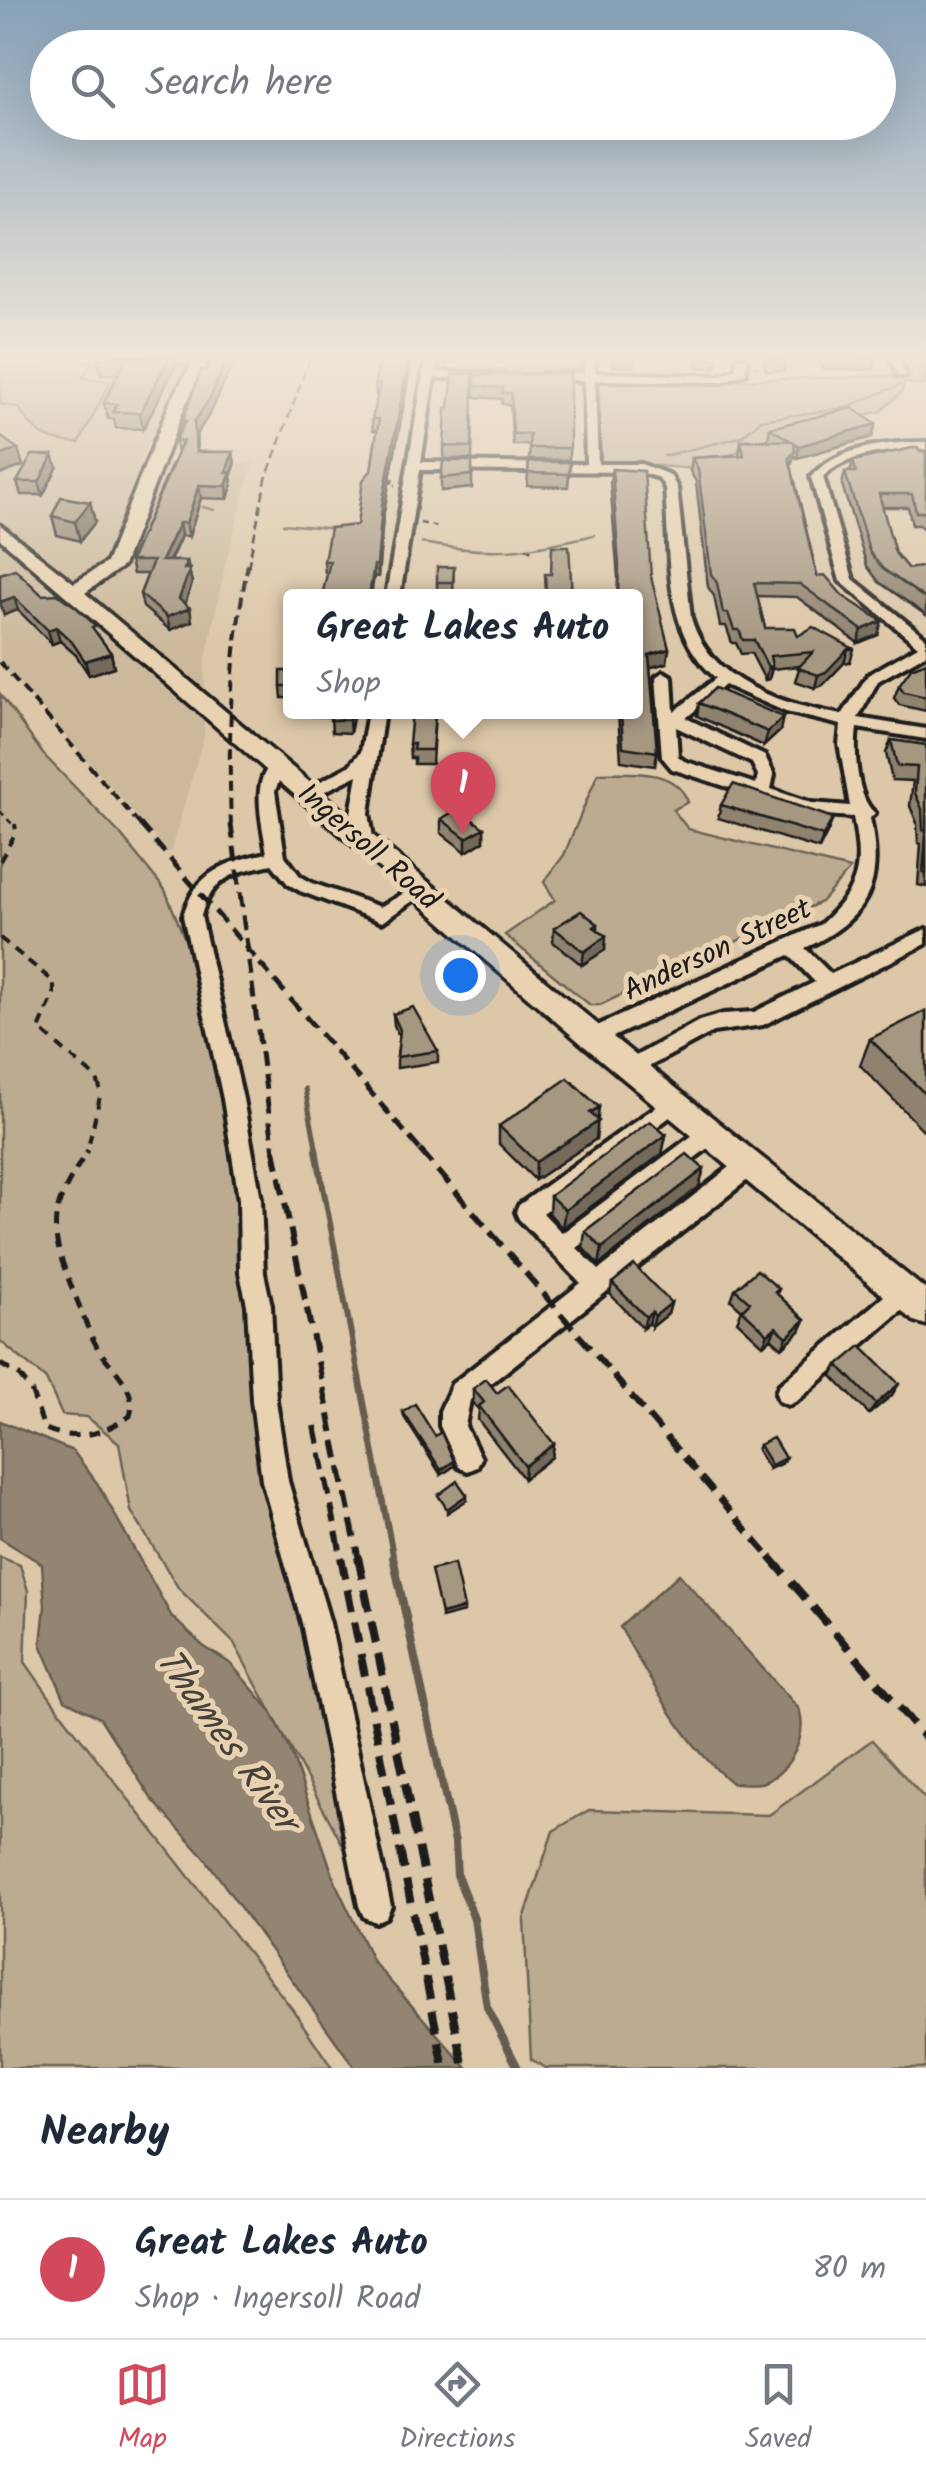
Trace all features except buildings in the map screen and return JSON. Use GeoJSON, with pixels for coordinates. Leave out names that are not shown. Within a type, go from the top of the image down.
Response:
{"type":"FeatureCollection","features":[{"type":"Feature","properties":{"kind":"main road"},"geometry":{"type":"LineString","coordinates":[[74,591],[114,566],[158,455]]}},
{"type":"Feature","properties":{"kind":"main road","name":"Ingersoll Road"},"geometry":{"type":"LineString","coordinates":[[0,530],[630,1069],[918,1299]]}},
{"type":"Feature","properties":{"kind":"street"},"geometry":{"type":"LineString","coordinates":[[394,589],[417,455]]}},
{"type":"Feature","properties":{"kind":"street"},"geometry":{"type":"LineString","coordinates":[[592,455],[592,468]]}},
{"type":"Feature","properties":{"kind":"street"},"geometry":{"type":"LineString","coordinates":[[848,720],[855,700],[872,679],[926,647],[862,598],[846,580],[817,477],[832,462],[865,455]]}},
{"type":"Feature","properties":{"kind":"street"},"geometry":{"type":"LineString","coordinates":[[415,466],[646,468],[668,479],[688,632],[700,654],[726,677],[778,703],[926,734]]}},
{"type":"Feature","properties":{"kind":"street"},"geometry":{"type":"LineString","coordinates":[[664,677],[671,722],[670,757],[678,765],[823,810],[866,814]]}},
{"type":"Feature","properties":{"kind":"street"},"geometry":{"type":"LineString","coordinates":[[671,722],[726,677]]}},
{"type":"Feature","properties":{"kind":"street"},"geometry":{"type":"LineString","coordinates":[[365,844],[360,813],[375,719]]}},
{"type":"Feature","properties":{"kind":"street","name":"Anderson Street"},"geometry":{"type":"LineString","coordinates":[[593,1037],[842,920],[867,890],[875,858],[851,754],[848,720]]}},
{"type":"Feature","properties":{"kind":"street"},"geometry":{"type":"LineString","coordinates":[[671,722],[759,760],[766,775],[762,793]]}},
{"type":"Feature","properties":{"kind":"street"},"geometry":{"type":"LineString","coordinates":[[307,793],[354,770],[370,752]]}},
{"type":"Feature","properties":{"kind":"street"},"geometry":{"type":"LineString","coordinates":[[277,766],[267,791],[276,857],[294,880],[382,915],[420,890]]}},
{"type":"Feature","properties":{"kind":"street"},"geometry":{"type":"LineString","coordinates":[[276,857],[220,870],[203,887],[192,916],[224,1053],[250,1199],[252,1273],[259,1305],[264,1400],[275,1481],[316,1623],[375,1906]]}},
{"type":"Feature","properties":{"kind":"street"},"geometry":{"type":"LineString","coordinates":[[630,1069],[682,1038],[733,1017],[756,1020],[926,936]]}},
{"type":"Feature","properties":{"kind":"street"},"geometry":{"type":"LineString","coordinates":[[792,946],[828,984]]}},
{"type":"Feature","properties":{"kind":"street"},"geometry":{"type":"LineString","coordinates":[[598,1284],[527,1212],[672,1104]]}},
{"type":"Feature","properties":{"kind":"street"},"geometry":{"type":"LineString","coordinates":[[562,1247],[709,1135]]}},
{"type":"Feature","properties":{"kind":"street"},"geometry":{"type":"LineString","coordinates":[[468,1458],[449,1430],[451,1408],[461,1392],[748,1166]]}},
{"type":"Feature","properties":{"kind":"street"},"geometry":{"type":"LineString","coordinates":[[788,1394],[918,1299]]}},
{"type":"Feature","properties":{"kind":"path"},"geometry":{"type":"LineString","coordinates":[[415,522],[438,526]]}},
{"type":"Feature","properties":{"kind":"path"},"geometry":{"type":"LineString","coordinates":[[526,548],[534,552]]}},
{"type":"Feature","properties":{"kind":"path"},"geometry":{"type":"LineString","coordinates":[[0,811],[15,823],[16,832],[0,861]]}},
{"type":"Feature","properties":{"kind":"path"},"geometry":{"type":"LineString","coordinates":[[0,938],[54,982],[54,996],[40,1018],[40,1029],[97,1078],[102,1092],[90,1148],[60,1196],[53,1225],[60,1261],[96,1345],[134,1402],[130,1416],[97,1433],[60,1436],[44,1428],[36,1393],[15,1370],[0,1364]]}},
{"type":"Feature","properties":{"kind":"shaded area"},"geometry":{"type":"Polygon","coordinates":[[[0,455],[143,455],[139,462],[253,463],[226,561],[205,663],[204,736],[170,854],[0,661],[0,455]]]}},
{"type":"Feature","properties":{"kind":"shaded area"},"geometry":{"type":"Polygon","coordinates":[[[599,455],[730,455],[695,469],[599,461],[599,455]]]}},
{"type":"Feature","properties":{"kind":"shaded area"},"geometry":{"type":"Polygon","coordinates":[[[0,694],[43,754],[120,834],[165,890],[189,949],[213,1037],[249,1292],[260,1458],[312,1670],[346,1851],[234,1643],[179,1589],[131,1511],[119,1443],[87,1417],[62,1415],[46,1379],[0,1341],[0,694]]]}},
{"type":"Feature","properties":{"kind":"shaded area"},"geometry":{"type":"Polygon","coordinates":[[[598,773],[650,774],[673,783],[688,802],[673,810],[688,829],[850,869],[821,902],[600,1005],[590,1005],[505,935],[555,900],[544,882],[564,855],[598,773]]]}},
{"type":"Feature","properties":{"kind":"shaded area"},"geometry":{"type":"Polygon","coordinates":[[[0,1557],[20,1565],[28,1591],[25,1662],[293,2010],[332,2068],[0,2068],[0,1557]]]}},
{"type":"Feature","properties":{"kind":"shaded area"},"geometry":{"type":"Polygon","coordinates":[[[872,1740],[926,1800],[926,2068],[545,2068],[531,2059],[524,1919],[553,1831],[589,1810],[769,1815],[872,1740]]]}},
{"type":"Feature","properties":{"kind":"water","name":"Thames River"},"geometry":{"type":"Polygon","coordinates":[[[0,1421],[73,1451],[97,1483],[172,1617],[203,1646],[231,1664],[271,1711],[290,1749],[336,1884],[373,1962],[467,2068],[355,2068],[205,1858],[151,1798],[100,1718],[65,1700],[41,1644],[45,1606],[42,1564],[0,1538],[0,1421]]]}},
{"type":"Feature","properties":{"kind":"water"},"geometry":{"type":"Polygon","coordinates":[[[679,1574],[799,1709],[801,1730],[795,1751],[782,1770],[764,1782],[732,1783],[714,1767],[669,1710],[620,1627],[679,1574]]]}},
{"type":"Feature","properties":{"kind":"waterway"},"geometry":{"type":"LineString","coordinates":[[664,456],[670,455]]}},
{"type":"Feature","properties":{"kind":"waterway"},"geometry":{"type":"LineString","coordinates":[[203,507],[214,510]]}},
{"type":"Feature","properties":{"kind":"waterway"},"geometry":{"type":"LineString","coordinates":[[283,524],[337,529]]}},
{"type":"Feature","properties":{"kind":"waterway"},"geometry":{"type":"LineString","coordinates":[[422,543],[509,550],[594,535]]}},
{"type":"Feature","properties":{"kind":"waterway"},"geometry":{"type":"LineString","coordinates":[[305,1089],[317,1152]]}},
{"type":"Feature","properties":{"kind":"waterway"},"geometry":{"type":"LineString","coordinates":[[316,1150],[394,1560]]}},
{"type":"Feature","properties":{"kind":"waterway"},"geometry":{"type":"LineString","coordinates":[[393,1557],[455,1842],[457,1875],[474,1919],[487,2007],[518,2068]]}},
{"type":"Feature","properties":{"kind":"railway"},"geometry":{"type":"LineString","coordinates":[[248,567],[275,455]]}},
{"type":"Feature","properties":{"kind":"railway"},"geometry":{"type":"LineString","coordinates":[[231,827],[232,695],[248,564]]}},
{"type":"Feature","properties":{"kind":"railway"},"geometry":{"type":"LineString","coordinates":[[0,662],[142,827]]}},
{"type":"Feature","properties":{"kind":"railway"},"geometry":{"type":"LineString","coordinates":[[140,824],[247,949]]}},
{"type":"Feature","properties":{"kind":"railway"},"geometry":{"type":"LineString","coordinates":[[231,824],[247,949]]}},
{"type":"Feature","properties":{"kind":"railway"},"geometry":{"type":"LineString","coordinates":[[247,949],[422,1152]]}},
{"type":"Feature","properties":{"kind":"railway"},"geometry":{"type":"LineString","coordinates":[[247,949],[274,1152]]}},
{"type":"Feature","properties":{"kind":"railway"},"geometry":{"type":"LineString","coordinates":[[274,1150],[359,1560]]}},
{"type":"Feature","properties":{"kind":"railway"},"geometry":{"type":"LineString","coordinates":[[420,1150],[772,1560]]}},
{"type":"Feature","properties":{"kind":"railway"},"geometry":{"type":"LineString","coordinates":[[315,1426],[342,1560]]}},
{"type":"Feature","properties":{"kind":"railway"},"geometry":{"type":"LineString","coordinates":[[341,1557],[444,2068]]}},
{"type":"Feature","properties":{"kind":"railway"},"geometry":{"type":"LineString","coordinates":[[358,1557],[464,2068]]}},
{"type":"Feature","properties":{"kind":"railway"},"geometry":{"type":"LineString","coordinates":[[770,1557],[926,1739]]}},
{"type":"Feature","properties":{"kind":"place","name":"Great Lakes Auto"},"geometry":{"type":"Point","coordinates":[463,834]}}]}
